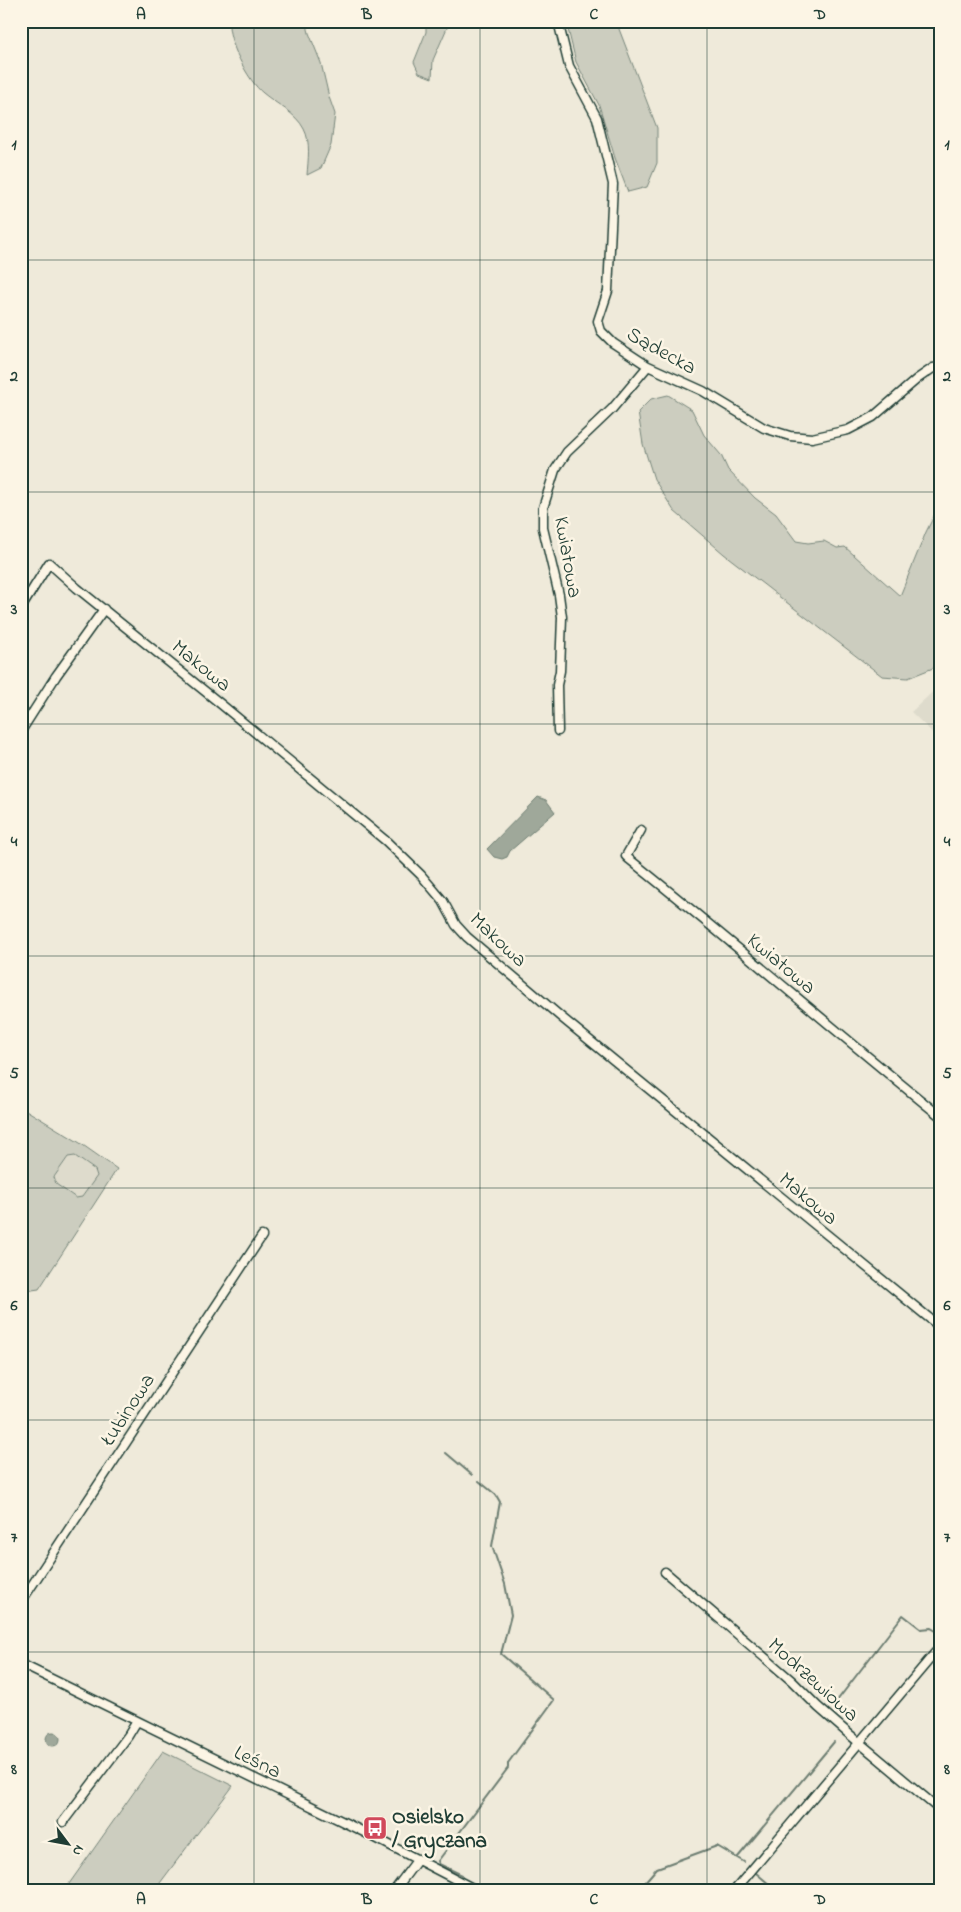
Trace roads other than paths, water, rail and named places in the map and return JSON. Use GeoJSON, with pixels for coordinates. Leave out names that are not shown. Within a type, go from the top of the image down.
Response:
{"type":"FeatureCollection","features":[{"type":"Feature","properties":{"kind":"street","name":"Sądecka"},"geometry":{"type":"LineString","coordinates":[[558,21],[569,66],[598,118],[613,184],[608,291],[598,321],[601,331],[614,344],[648,366],[703,391],[764,428],[790,436],[812,438],[848,430],[873,417],[917,379],[933,368],[940,367]]}},
{"type":"Feature","properties":{"kind":"street","name":"Kwiatowa"},"geometry":{"type":"LineString","coordinates":[[558,731],[557,685],[560,671],[562,617],[559,595],[543,528],[543,508],[555,470],[567,452],[612,409],[648,366]]}},
{"type":"Feature","properties":{"kind":"street","name":"Makowa"},"geometry":{"type":"LineString","coordinates":[[21,608],[49,563],[386,841],[421,875],[443,901],[456,925],[474,943],[576,1029],[940,1327]]}},
{"type":"Feature","properties":{"kind":"street"},"geometry":{"type":"LineString","coordinates":[[21,731],[56,676],[104,610]]}},
{"type":"Feature","properties":{"kind":"street","name":"Kwiatowa"},"geometry":{"type":"LineString","coordinates":[[641,830],[626,856],[629,859],[694,911],[832,1029],[940,1116]]}},
{"type":"Feature","properties":{"kind":"street","name":"Łubinowa"},"geometry":{"type":"LineString","coordinates":[[21,1602],[262,1236]]}},
{"type":"Feature","properties":{"kind":"street","name":"Modrzewiowa"},"geometry":{"type":"LineString","coordinates":[[665,1572],[792,1681],[818,1707],[940,1810]]}},
{"type":"Feature","properties":{"kind":"street"},"geometry":{"type":"LineString","coordinates":[[734,1891],[940,1646]]}},
{"type":"Feature","properties":{"kind":"street","name":"Leśna"},"geometry":{"type":"LineString","coordinates":[[21,1664],[478,1891]]}},
{"type":"Feature","properties":{"kind":"street"},"geometry":{"type":"LineString","coordinates":[[63,1822],[128,1736],[137,1721]]}},
{"type":"Feature","properties":{"kind":"street"},"geometry":{"type":"LineString","coordinates":[[394,1891],[418,1860]]}},
{"type":"Feature","properties":{"kind":"waterway"},"geometry":{"type":"LineString","coordinates":[[446,1453],[472,1475]]}},
{"type":"Feature","properties":{"kind":"waterway"},"geometry":{"type":"LineString","coordinates":[[461,1877],[462,1875],[439,1864],[438,1861],[508,1768],[508,1763],[554,1700],[501,1654],[511,1615],[505,1584],[492,1546],[500,1502],[496,1495],[479,1481]]}},
{"type":"Feature","properties":{"kind":"waterway"},"geometry":{"type":"LineString","coordinates":[[837,1704],[836,1702],[903,1615],[921,1629],[931,1628],[936,1631]]}},
{"type":"Feature","properties":{"kind":"waterway"},"geometry":{"type":"LineString","coordinates":[[842,1709],[851,1716],[850,1720]]}},
{"type":"Feature","properties":{"kind":"waterway"},"geometry":{"type":"LineString","coordinates":[[738,1857],[834,1742]]}},
{"type":"Feature","properties":{"kind":"waterway"},"geometry":{"type":"LineString","coordinates":[[637,1891],[657,1868],[717,1846],[744,1862]]}},
{"type":"Feature","properties":{"kind":"waterway"},"geometry":{"type":"LineString","coordinates":[[756,1873],[777,1891]]}},
{"type":"Feature","properties":{"kind":"waterway"},"geometry":{"type":"LineString","coordinates":[[452,1891],[456,1884]]}},
{"type":"Feature","properties":{"kind":"waterway"},"geometry":{"type":"LineString","coordinates":[[454,1888],[459,1891]]}},
{"type":"Feature","properties":{"kind":"place","name":"Osielsko / Gryczana"},"geometry":{"type":"Point","coordinates":[375,1828]}}]}
